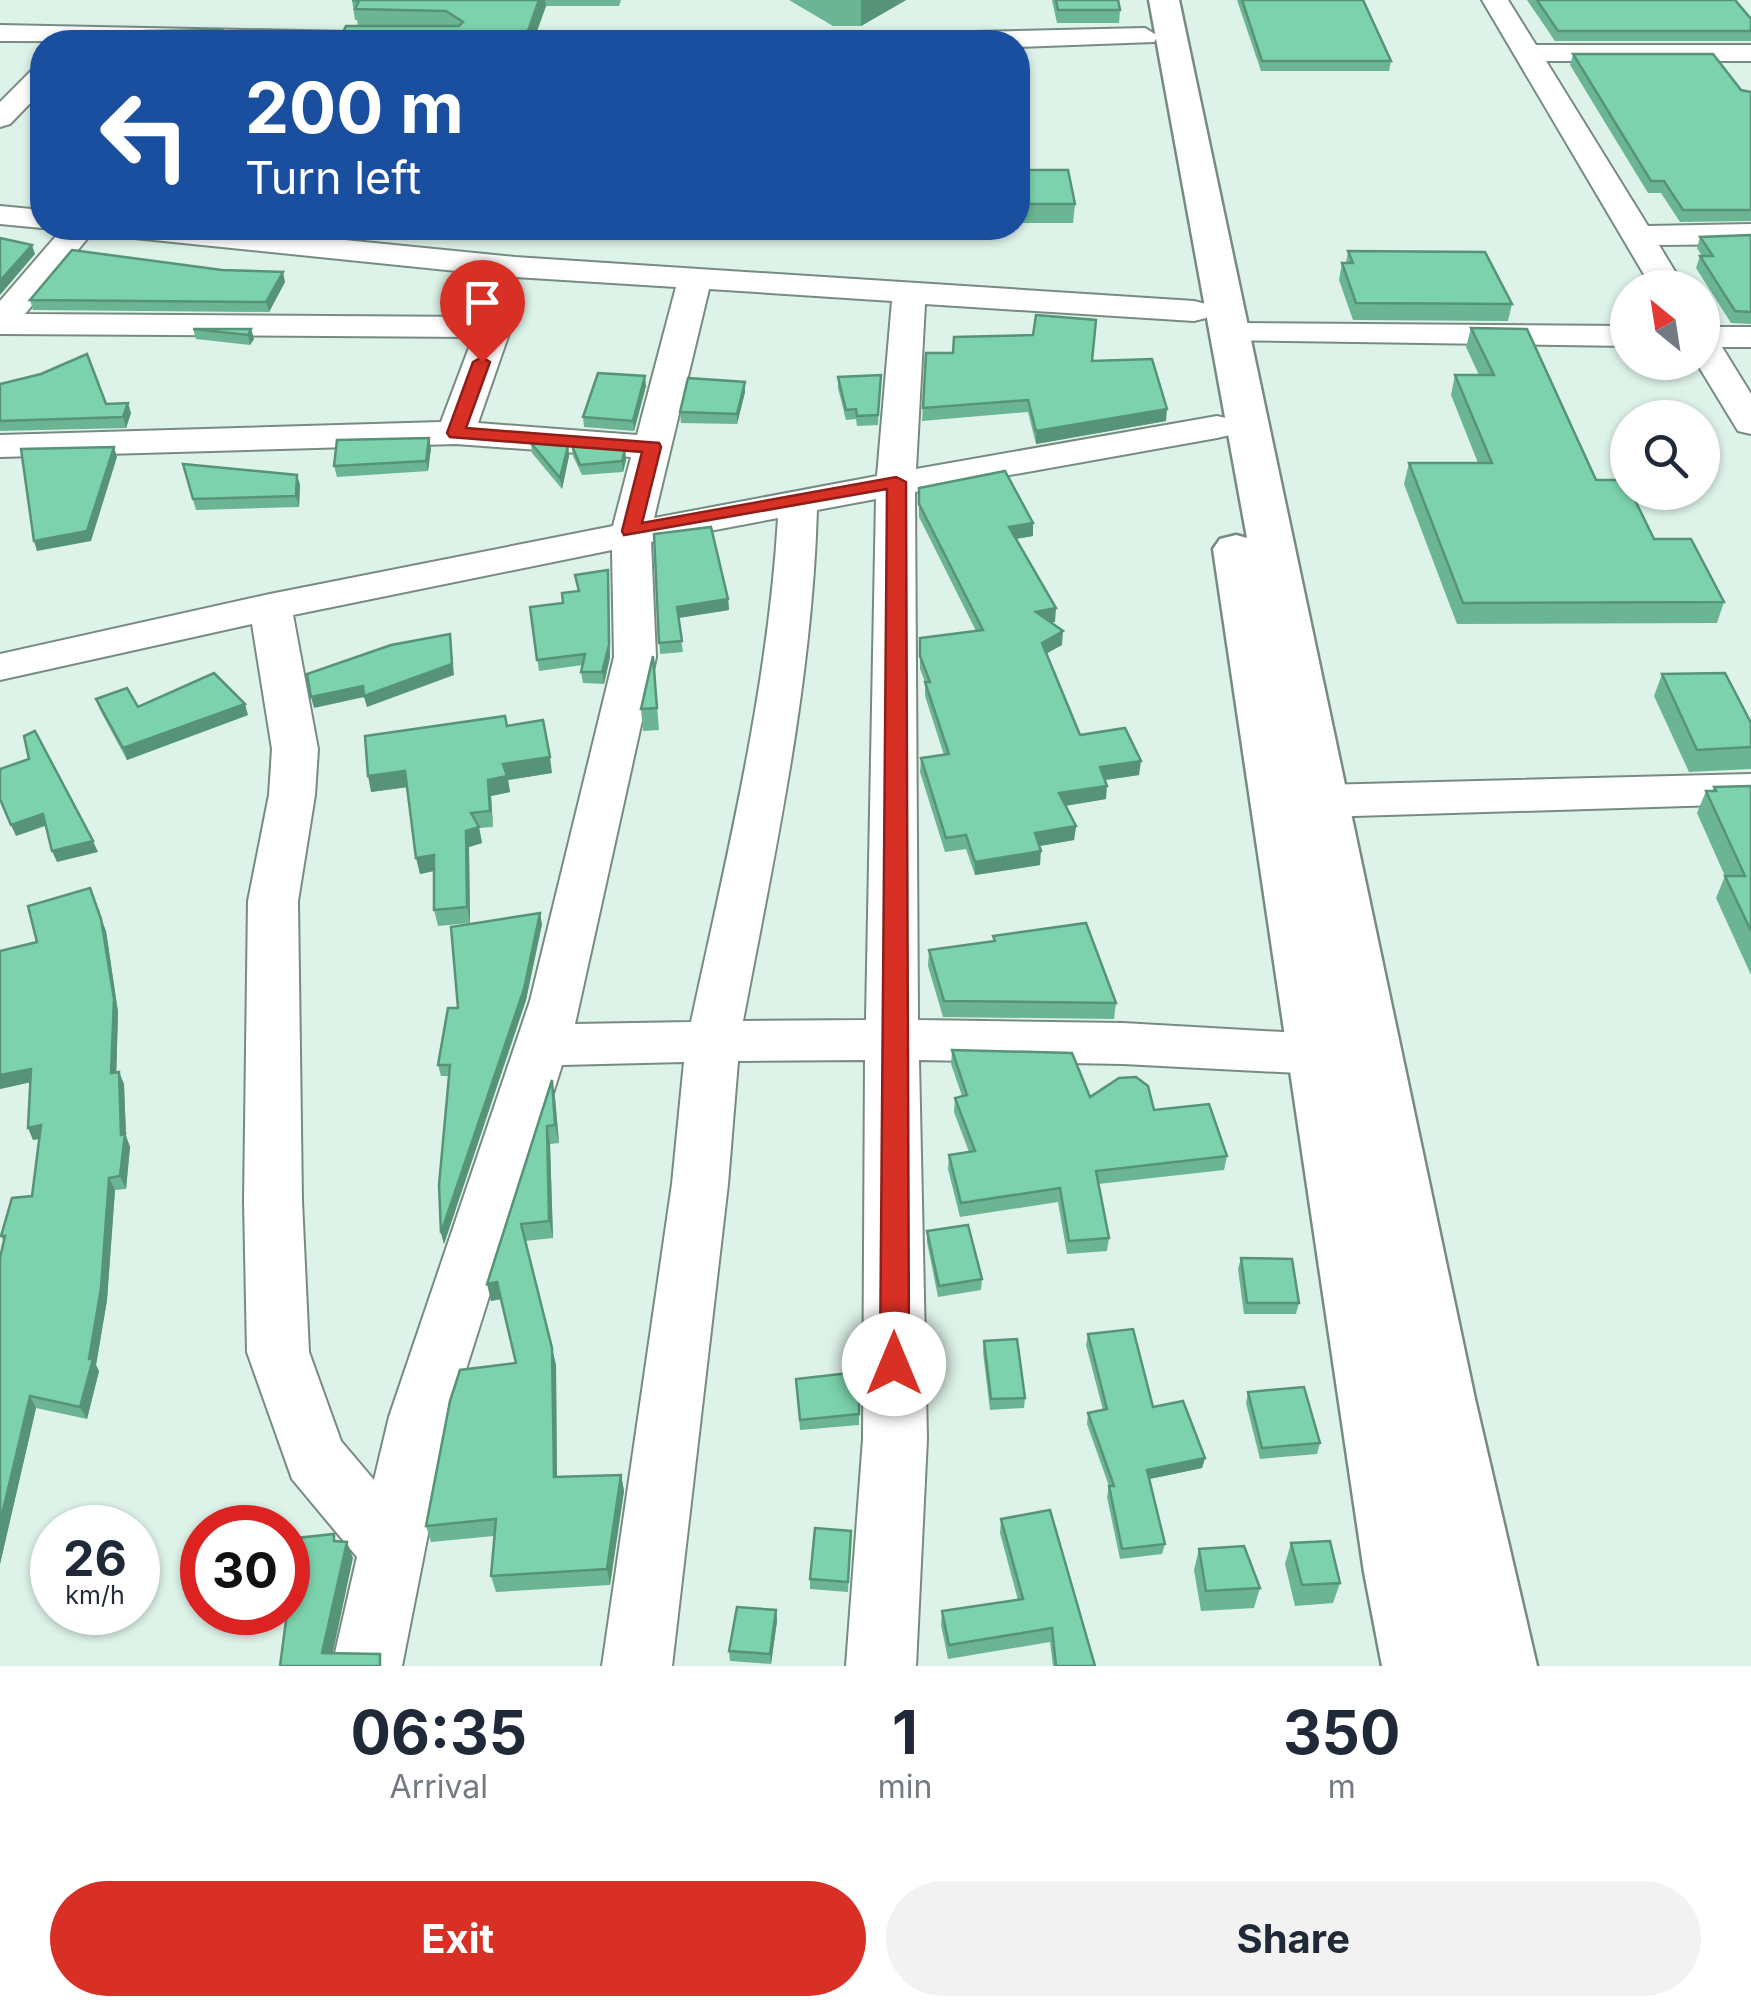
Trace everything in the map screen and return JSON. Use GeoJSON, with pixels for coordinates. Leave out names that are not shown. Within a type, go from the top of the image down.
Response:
{"type":"FeatureCollection","features":[{"type":"Feature","properties":{"kind":"main road"},"geometry":{"type":"LineString","coordinates":[[1149,12],[1213,322],[1322,801],[1435,1379],[1497,1666]]}},
{"type":"Feature","properties":{"kind":"main road"},"geometry":{"type":"LineString","coordinates":[[1213,322],[1217,426],[1403,1572],[1422,1666]]}},
{"type":"Feature","properties":{"kind":"street"},"geometry":{"type":"LineString","coordinates":[[1495,0],[1659,270]]}},
{"type":"Feature","properties":{"kind":"street"},"geometry":{"type":"LineString","coordinates":[[9,33],[41,11]]}},
{"type":"Feature","properties":{"kind":"street"},"geometry":{"type":"LineString","coordinates":[[993,30],[1149,12]]}},
{"type":"Feature","properties":{"kind":"street"},"geometry":{"type":"LineString","coordinates":[[1529,53],[1751,53]]}},
{"type":"Feature","properties":{"kind":"street"},"geometry":{"type":"LineString","coordinates":[[1720,53],[1741,80]]}},
{"type":"Feature","properties":{"kind":"street"},"geometry":{"type":"LineString","coordinates":[[0,118],[30,88]]}},
{"type":"Feature","properties":{"kind":"street"},"geometry":{"type":"LineString","coordinates":[[0,215],[30,218]]}},
{"type":"Feature","properties":{"kind":"street"},"geometry":{"type":"LineString","coordinates":[[1638,236],[1751,234]]}},
{"type":"Feature","properties":{"kind":"street"},"geometry":{"type":"LineString","coordinates":[[0,323],[70,240]]}},
{"type":"Feature","properties":{"kind":"street"},"geometry":{"type":"LineString","coordinates":[[276,240],[515,267],[909,293],[1213,322],[1610,335]]}},
{"type":"Feature","properties":{"kind":"street"},"geometry":{"type":"LineString","coordinates":[[456,433],[515,267]]}},
{"type":"Feature","properties":{"kind":"street"},"geometry":{"type":"LineString","coordinates":[[367,1666],[420,1417],[556,1001],[635,657],[631,531],[695,279]]}},
{"type":"Feature","properties":{"kind":"street"},"geometry":{"type":"LineString","coordinates":[[881,1666],[895,1439],[892,1039],[896,482],[909,293]]}},
{"type":"Feature","properties":{"kind":"street"},"geometry":{"type":"LineString","coordinates":[[0,323],[494,327]]}},
{"type":"Feature","properties":{"kind":"street"},"geometry":{"type":"LineString","coordinates":[[1720,339],[1751,337]]}},
{"type":"Feature","properties":{"kind":"street"},"geometry":{"type":"LineString","coordinates":[[1720,371],[1751,424]]}},
{"type":"Feature","properties":{"kind":"street"},"geometry":{"type":"LineString","coordinates":[[0,667],[631,531],[1217,426]]}},
{"type":"Feature","properties":{"kind":"street"},"geometry":{"type":"LineString","coordinates":[[0,446],[456,433],[652,447]]}},
{"type":"Feature","properties":{"kind":"street"},"geometry":{"type":"LineString","coordinates":[[637,1666],[700,1184],[713,1040],[768,770],[794,598],[798,503]]}},
{"type":"Feature","properties":{"kind":"street"},"geometry":{"type":"LineString","coordinates":[[270,606],[294,750],[292,795],[273,901],[273,1202],[278,1352],[315,1458],[392,1549]]}},
{"type":"Feature","properties":{"kind":"street"},"geometry":{"type":"LineString","coordinates":[[1322,801],[1751,789]]}},
{"type":"Feature","properties":{"kind":"street"},"geometry":{"type":"LineString","coordinates":[[542,1045],[713,1040],[1146,1041],[1318,1054]]}},
{"type":"Feature","properties":{"kind":"building"},"geometry":{"type":"Polygon","coordinates":[[[352,0],[539,0],[528,30],[344,30],[346,26],[459,26],[463,22],[446,11],[355,9],[359,1],[352,0]]]}},
{"type":"Feature","properties":{"kind":"building"},"geometry":{"type":"Polygon","coordinates":[[[1056,0],[1118,0],[1120,10],[1058,10],[1056,0]]]}},
{"type":"Feature","properties":{"kind":"building"},"geometry":{"type":"Polygon","coordinates":[[[1242,0],[1363,0],[1391,61],[1262,61],[1242,0]]]}},
{"type":"Feature","properties":{"kind":"building"},"geometry":{"type":"Polygon","coordinates":[[[1537,0],[1735,0],[1751,19],[1751,31],[1558,31],[1537,0]]]}},
{"type":"Feature","properties":{"kind":"building"},"geometry":{"type":"Polygon","coordinates":[[[1573,54],[1713,54],[1741,90],[1751,92],[1751,210],[1683,210],[1664,181],[1651,181],[1573,54]]]}},
{"type":"Feature","properties":{"kind":"building"},"geometry":{"type":"Polygon","coordinates":[[[1030,170],[1068,170],[1075,204],[1030,204],[1030,170]]]}},
{"type":"Feature","properties":{"kind":"building"},"geometry":{"type":"Polygon","coordinates":[[[1751,235],[1751,312],[1735,311],[1720,287],[1720,270],[1709,270],[1700,256],[1713,256],[1700,237],[1751,235]]]}},
{"type":"Feature","properties":{"kind":"building"},"geometry":{"type":"Polygon","coordinates":[[[0,238],[32,245],[0,281],[0,238]]]}},
{"type":"Feature","properties":{"kind":"building"},"geometry":{"type":"Polygon","coordinates":[[[72,250],[222,270],[283,272],[266,302],[30,300],[72,250]]]}},
{"type":"Feature","properties":{"kind":"building"},"geometry":{"type":"Polygon","coordinates":[[[1348,251],[1485,252],[1512,304],[1356,303],[1342,263],[1353,263],[1348,251]]]}},
{"type":"Feature","properties":{"kind":"building"},"geometry":{"type":"Polygon","coordinates":[[[1036,315],[1096,320],[1092,361],[1152,359],[1167,409],[1036,431],[1028,400],[923,408],[926,353],[953,353],[954,337],[1033,335],[1036,315]]]}},
{"type":"Feature","properties":{"kind":"building"},"geometry":{"type":"Polygon","coordinates":[[[1471,328],[1527,329],[1596,480],[1610,480],[1610,510],[1640,510],[1654,539],[1691,539],[1724,602],[1463,603],[1409,463],[1492,463],[1455,375],[1494,375],[1471,328]]]}},
{"type":"Feature","properties":{"kind":"building"},"geometry":{"type":"Polygon","coordinates":[[[193,329],[251,329],[248,335],[193,329]]]}},
{"type":"Feature","properties":{"kind":"building"},"geometry":{"type":"Polygon","coordinates":[[[87,354],[106,404],[128,403],[123,417],[0,421],[0,384],[41,374],[87,354]]]}},
{"type":"Feature","properties":{"kind":"building"},"geometry":{"type":"Polygon","coordinates":[[[598,373],[645,376],[633,421],[583,417],[598,373]]]}},
{"type":"Feature","properties":{"kind":"building"},"geometry":{"type":"Polygon","coordinates":[[[881,375],[878,415],[857,416],[856,409],[846,410],[838,377],[881,375]]]}},
{"type":"Feature","properties":{"kind":"building"},"geometry":{"type":"Polygon","coordinates":[[[688,378],[745,382],[737,414],[680,412],[688,378]]]}},
{"type":"Feature","properties":{"kind":"building"},"geometry":{"type":"Polygon","coordinates":[[[429,438],[426,461],[334,466],[337,440],[429,438]]]}},
{"type":"Feature","properties":{"kind":"building"},"geometry":{"type":"Polygon","coordinates":[[[531,443],[568,446],[560,478],[531,443]]]}},
{"type":"Feature","properties":{"kind":"building"},"geometry":{"type":"Polygon","coordinates":[[[572,446],[625,450],[622,461],[580,465],[572,446]]]}},
{"type":"Feature","properties":{"kind":"building"},"geometry":{"type":"Polygon","coordinates":[[[114,447],[87,531],[34,541],[21,449],[114,447]]]}},
{"type":"Feature","properties":{"kind":"building"},"geometry":{"type":"Polygon","coordinates":[[[183,464],[297,475],[296,496],[193,499],[183,464]]]}},
{"type":"Feature","properties":{"kind":"building"},"geometry":{"type":"Polygon","coordinates":[[[1005,471],[1033,523],[1009,527],[1056,608],[1036,612],[1063,631],[1042,643],[1080,735],[1125,728],[1141,761],[1100,767],[1107,786],[1059,793],[1076,826],[1035,833],[1041,851],[975,862],[966,835],[946,838],[921,758],[949,754],[925,682],[930,682],[920,656],[920,638],[983,630],[919,504],[919,488],[1005,471]]]}},
{"type":"Feature","properties":{"kind":"building"},"geometry":{"type":"Polygon","coordinates":[[[711,527],[728,599],[677,607],[682,641],[659,643],[654,534],[711,527]]]}},
{"type":"Feature","properties":{"kind":"building"},"geometry":{"type":"Polygon","coordinates":[[[608,570],[609,645],[602,672],[581,672],[585,654],[537,660],[530,607],[563,603],[562,593],[579,591],[575,575],[608,570]]]}},
{"type":"Feature","properties":{"kind":"building"},"geometry":{"type":"Polygon","coordinates":[[[450,634],[452,664],[364,696],[363,686],[311,697],[307,674],[391,645],[450,634]]]}},
{"type":"Feature","properties":{"kind":"building"},"geometry":{"type":"Polygon","coordinates":[[[653,656],[657,708],[641,709],[653,656]]]}},
{"type":"Feature","properties":{"kind":"building"},"geometry":{"type":"Polygon","coordinates":[[[214,673],[245,704],[123,748],[96,699],[127,688],[138,707],[214,673]]]}},
{"type":"Feature","properties":{"kind":"building"},"geometry":{"type":"Polygon","coordinates":[[[1725,673],[1751,723],[1751,747],[1697,750],[1662,674],[1725,673]]]}},
{"type":"Feature","properties":{"kind":"building"},"geometry":{"type":"Polygon","coordinates":[[[505,716],[507,726],[543,720],[550,757],[503,764],[507,776],[488,780],[490,811],[471,813],[479,827],[466,831],[467,907],[434,910],[434,855],[416,858],[405,771],[368,776],[365,736],[505,716]]]}},
{"type":"Feature","properties":{"kind":"building"},"geometry":{"type":"Polygon","coordinates":[[[35,731],[93,841],[52,851],[43,814],[11,825],[0,799],[0,769],[29,759],[24,736],[35,731]]]}},
{"type":"Feature","properties":{"kind":"building"},"geometry":{"type":"Polygon","coordinates":[[[1750,786],[1751,931],[1725,876],[1745,876],[1706,791],[1716,791],[1714,787],[1750,786]]]}},
{"type":"Feature","properties":{"kind":"building"},"geometry":{"type":"Polygon","coordinates":[[[90,888],[101,919],[114,999],[111,1073],[119,1072],[121,1135],[125,1134],[120,1176],[109,1178],[101,1288],[89,1359],[93,1359],[80,1407],[30,1396],[0,1523],[0,1258],[5,1236],[1,1236],[12,1198],[32,1196],[41,1125],[28,1128],[31,1069],[0,1075],[0,951],[37,942],[28,906],[90,888]]]}},
{"type":"Feature","properties":{"kind":"building"},"geometry":{"type":"Polygon","coordinates":[[[540,913],[524,989],[441,1233],[439,1185],[450,1065],[438,1065],[448,1008],[458,1008],[451,927],[540,913]]]}},
{"type":"Feature","properties":{"kind":"building"},"geometry":{"type":"Polygon","coordinates":[[[1086,923],[1116,1003],[944,1001],[929,950],[1086,923]]]}},
{"type":"Feature","properties":{"kind":"building"},"geometry":{"type":"Polygon","coordinates":[[[952,1050],[1072,1053],[1090,1097],[1119,1078],[1136,1077],[1148,1086],[1154,1110],[1209,1104],[1227,1156],[1096,1171],[1109,1238],[1069,1241],[1060,1188],[961,1203],[949,1155],[975,1151],[955,1098],[967,1095],[952,1050]]]}},
{"type":"Feature","properties":{"kind":"building"},"geometry":{"type":"Polygon","coordinates":[[[552,1080],[555,1125],[547,1126],[549,1221],[521,1224],[552,1348],[554,1477],[621,1475],[607,1569],[491,1576],[496,1519],[426,1526],[450,1401],[460,1370],[516,1363],[497,1282],[487,1284],[552,1080]]]}},
{"type":"Feature","properties":{"kind":"building"},"geometry":{"type":"Polygon","coordinates":[[[968,1225],[982,1279],[939,1286],[927,1231],[968,1225]]]}},
{"type":"Feature","properties":{"kind":"building"},"geometry":{"type":"Polygon","coordinates":[[[1241,1258],[1292,1259],[1299,1303],[1247,1303],[1241,1258]]]}},
{"type":"Feature","properties":{"kind":"building"},"geometry":{"type":"Polygon","coordinates":[[[1133,1329],[1153,1407],[1183,1401],[1205,1458],[1147,1470],[1165,1544],[1122,1549],[1109,1486],[1114,1486],[1088,1413],[1107,1409],[1088,1334],[1133,1329]]]}},
{"type":"Feature","properties":{"kind":"building"},"geometry":{"type":"Polygon","coordinates":[[[1017,1339],[1025,1398],[991,1399],[984,1341],[1017,1339]]]}},
{"type":"Feature","properties":{"kind":"building"},"geometry":{"type":"Polygon","coordinates":[[[859,1372],[859,1414],[800,1420],[796,1379],[859,1372]]]}},
{"type":"Feature","properties":{"kind":"building"},"geometry":{"type":"Polygon","coordinates":[[[1304,1387],[1320,1443],[1262,1448],[1248,1392],[1304,1387]]]}},
{"type":"Feature","properties":{"kind":"building"},"geometry":{"type":"Polygon","coordinates":[[[1050,1510],[1095,1666],[1056,1666],[1052,1628],[949,1645],[942,1611],[1023,1599],[1001,1519],[1050,1510]]]}},
{"type":"Feature","properties":{"kind":"building"},"geometry":{"type":"Polygon","coordinates":[[[815,1528],[851,1531],[848,1582],[810,1579],[815,1528]]]}},
{"type":"Feature","properties":{"kind":"building"},"geometry":{"type":"Polygon","coordinates":[[[334,1534],[334,1541],[347,1542],[322,1653],[380,1654],[380,1666],[280,1666],[284,1635],[310,1635],[310,1537],[334,1534]]]}},
{"type":"Feature","properties":{"kind":"building"},"geometry":{"type":"Polygon","coordinates":[[[1330,1541],[1340,1583],[1302,1585],[1291,1543],[1330,1541]]]}},
{"type":"Feature","properties":{"kind":"building"},"geometry":{"type":"Polygon","coordinates":[[[1244,1546],[1260,1588],[1206,1591],[1199,1549],[1244,1546]]]}},
{"type":"Feature","properties":{"kind":"building"},"geometry":{"type":"Polygon","coordinates":[[[737,1607],[776,1610],[770,1654],[729,1651],[737,1607]]]}},
{"type":"Feature","properties":{"kind":"route"},"geometry":{"type":"LineString","coordinates":[[482,362],[456,433],[652,447],[631,531],[896,482],[894,1364]]}}]}
